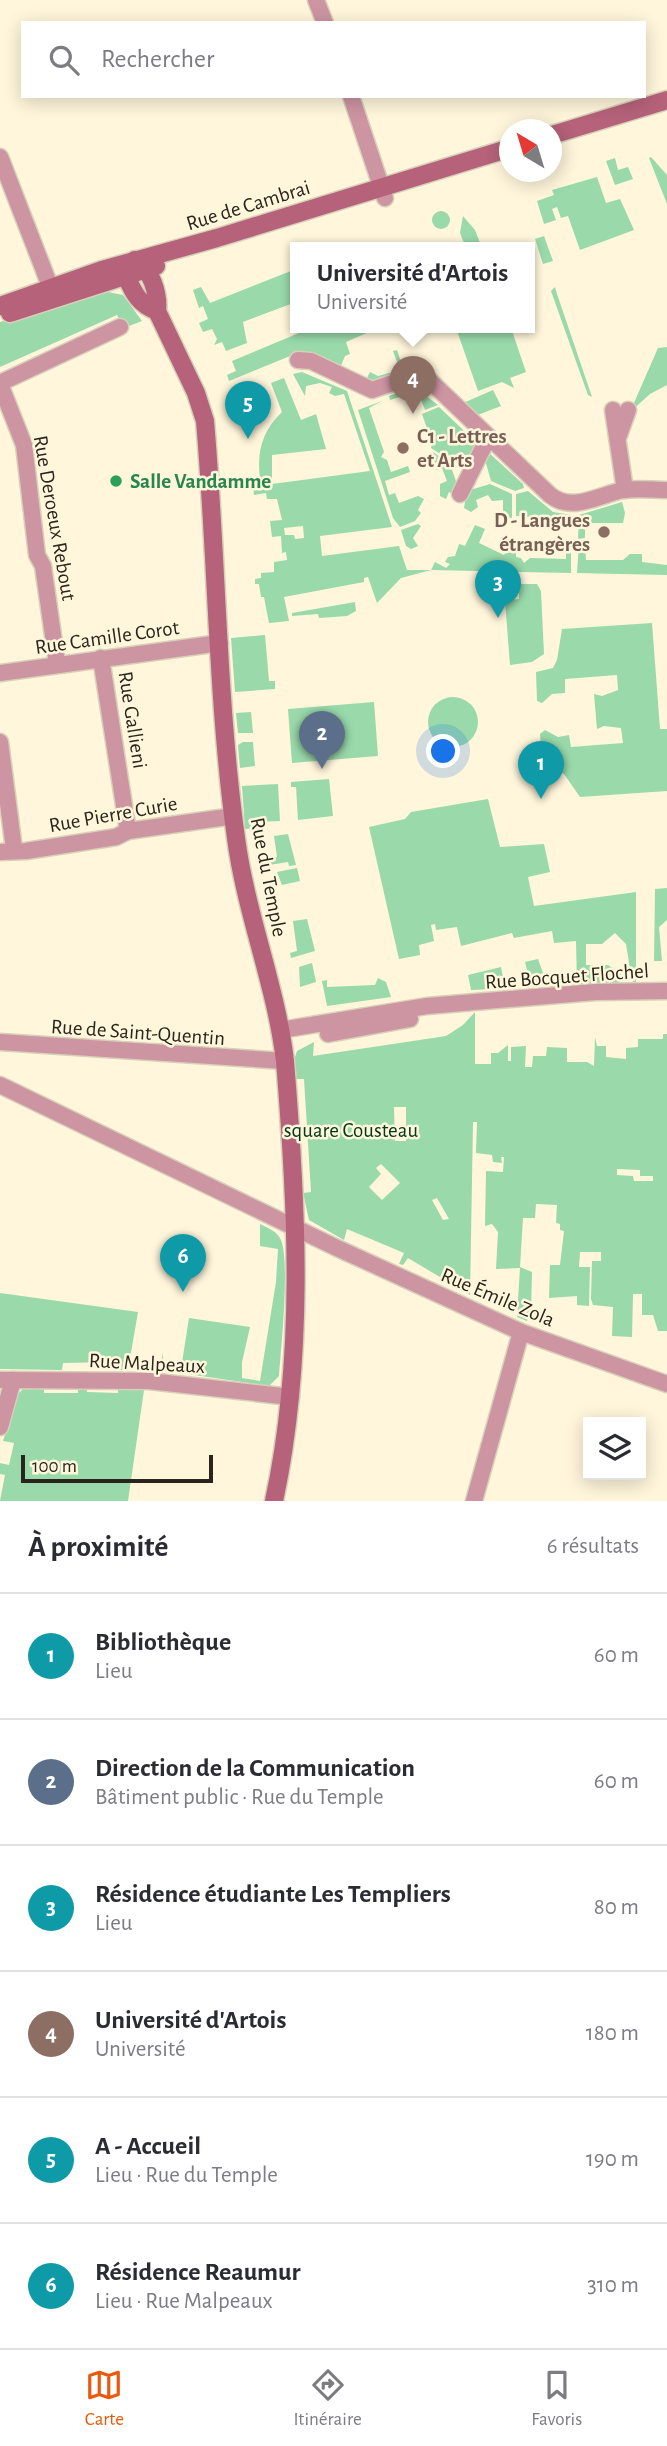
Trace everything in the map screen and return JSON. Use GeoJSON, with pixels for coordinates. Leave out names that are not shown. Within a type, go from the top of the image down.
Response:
{"type":"FeatureCollection","features":[{"type":"Feature","properties":{"kind":"street"},"geometry":{"type":"LineString","coordinates":[[316,0],[324,21]]}},
{"type":"Feature","properties":{"kind":"street"},"geometry":{"type":"LineString","coordinates":[[352,98],[383,193]]}},
{"type":"Feature","properties":{"kind":"street"},"geometry":{"type":"LineString","coordinates":[[562,132],[667,100]]}},
{"type":"Feature","properties":{"kind":"street"},"geometry":{"type":"LineString","coordinates":[[562,143],[667,111]]}},
{"type":"Feature","properties":{"kind":"street","name":"Rue de Cambrai"},"geometry":{"type":"LineString","coordinates":[[136,268],[319,216],[499,152]]}},
{"type":"Feature","properties":{"kind":"street"},"geometry":{"type":"LineString","coordinates":[[0,157],[52,293]]}},
{"type":"Feature","properties":{"kind":"street","name":"Rue de Cambrai"},"geometry":{"type":"LineString","coordinates":[[0,306],[52,293],[383,193],[499,162]]}},
{"type":"Feature","properties":{"kind":"street","name":"Rue du Temple"},"geometry":{"type":"LineString","coordinates":[[136,268],[142,304],[157,311],[196,393],[205,421],[234,816],[247,904],[281,1049],[294,1226],[297,1318],[291,1397],[274,1501]]}},
{"type":"Feature","properties":{"kind":"street","name":"Rue de Cambrai"},"geometry":{"type":"LineString","coordinates":[[0,317],[52,293]]}},
{"type":"Feature","properties":{"kind":"street"},"geometry":{"type":"LineString","coordinates":[[0,383],[120,327]]}},
{"type":"Feature","properties":{"kind":"street"},"geometry":{"type":"LineString","coordinates":[[298,360],[310,361],[372,390]]}},
{"type":"Feature","properties":{"kind":"street"},"geometry":{"type":"LineString","coordinates":[[354,396],[421,376],[550,495],[563,503],[574,504],[625,490],[667,490]]}},
{"type":"Feature","properties":{"kind":"street","name":"Rue Deroeux Rebout"},"geometry":{"type":"LineString","coordinates":[[0,383],[24,445],[37,555],[43,566],[57,663]]}},
{"type":"Feature","properties":{"kind":"street"},"geometry":{"type":"LineString","coordinates":[[620,410],[618,441],[625,490]]}},
{"type":"Feature","properties":{"kind":"street"},"geometry":{"type":"LineString","coordinates":[[460,494],[484,446],[492,439]]}},
{"type":"Feature","properties":{"kind":"street","name":"Rue Camille Corot"},"geometry":{"type":"LineString","coordinates":[[0,673],[57,663],[220,643]]}},
{"type":"Feature","properties":{"kind":"street","name":"Rue Gallieni"},"geometry":{"type":"LineString","coordinates":[[102,658],[128,831]]}},
{"type":"Feature","properties":{"kind":"street"},"geometry":{"type":"LineString","coordinates":[[0,742],[7,850]]}},
{"type":"Feature","properties":{"kind":"street","name":"Rue Pierre Curie"},"geometry":{"type":"LineString","coordinates":[[7,850],[26,851],[116,837],[128,831],[234,816]]}},
{"type":"Feature","properties":{"kind":"street","name":"Rue Bocquet Flochel"},"geometry":{"type":"LineString","coordinates":[[281,1049],[333,1023],[427,1006],[595,992],[667,991]]}},
{"type":"Feature","properties":{"kind":"street","name":"Rue Bocquet Flochel"},"geometry":{"type":"LineString","coordinates":[[281,1049],[315,1037],[454,1010],[469,1004]]}},
{"type":"Feature","properties":{"kind":"street"},"geometry":{"type":"LineString","coordinates":[[315,1037],[333,1023]]}},
{"type":"Feature","properties":{"kind":"street","name":"Rue de Saint-Quentin"},"geometry":{"type":"LineString","coordinates":[[0,1042],[281,1049]]}},
{"type":"Feature","properties":{"kind":"street","name":"Rue Émile Zola"},"geometry":{"type":"LineString","coordinates":[[0,1085],[316,1238],[521,1332],[667,1384]]}},
{"type":"Feature","properties":{"kind":"street"},"geometry":{"type":"LineString","coordinates":[[474,1501],[521,1332]]}},
{"type":"Feature","properties":{"kind":"street"},"geometry":{"type":"LineString","coordinates":[[0,1427],[6,1380]]}},
{"type":"Feature","properties":{"kind":"street","name":"Rue Malpeaux"},"geometry":{"type":"LineString","coordinates":[[6,1380],[149,1381],[291,1397]]}},
{"type":"Feature","properties":{"kind":"green space"},"geometry":{"type":"Polygon","coordinates":[[[651,157],[667,175],[667,204],[649,158],[651,157]]]}},
{"type":"Feature","properties":{"kind":"green space"},"geometry":{"type":"Polygon","coordinates":[[[615,158],[618,170],[628,167],[633,179],[615,185],[606,161],[615,158]]]}},
{"type":"Feature","properties":{"kind":"green space"},"geometry":{"type":"Polygon","coordinates":[[[597,177],[606,203],[620,199],[634,230],[580,250],[568,216],[561,218],[557,207],[552,209],[556,220],[544,224],[537,201],[554,195],[552,190],[597,177]]]}},
{"type":"Feature","properties":{"kind":"green space"},"geometry":{"type":"Polygon","coordinates":[[[441,211],[447,214],[450,220],[447,226],[441,229],[435,226],[432,220],[435,214],[441,211]]]}},
{"type":"Feature","properties":{"kind":"green space"},"geometry":{"type":"Polygon","coordinates":[[[463,216],[475,230],[480,242],[464,242],[460,233],[463,216]]]}},
{"type":"Feature","properties":{"kind":"green space"},"geometry":{"type":"Polygon","coordinates":[[[544,236],[553,261],[543,264],[535,239],[544,236]]]}},
{"type":"Feature","properties":{"kind":"green space"},"geometry":{"type":"Polygon","coordinates":[[[290,271],[290,304],[243,322],[247,343],[226,351],[222,342],[214,345],[217,339],[212,329],[203,332],[199,323],[208,319],[203,306],[199,308],[193,290],[201,287],[210,303],[290,271]]]}},
{"type":"Feature","properties":{"kind":"green space"},"geometry":{"type":"Polygon","coordinates":[[[555,287],[592,397],[588,395],[551,291],[555,287]]]}},
{"type":"Feature","properties":{"kind":"green space"},"geometry":{"type":"Polygon","coordinates":[[[108,292],[123,295],[142,321],[129,326],[125,320],[121,322],[117,315],[0,367],[0,322],[108,292]]]}},
{"type":"Feature","properties":{"kind":"green space"},"geometry":{"type":"Polygon","coordinates":[[[299,333],[367,333],[346,342],[350,354],[345,356],[340,368],[295,354],[229,381],[227,375],[236,371],[232,361],[299,333]]]}},
{"type":"Feature","properties":{"kind":"green space"},"geometry":{"type":"Polygon","coordinates":[[[458,333],[513,333],[526,372],[510,378],[514,388],[502,382],[478,391],[458,333]]]}},
{"type":"Feature","properties":{"kind":"green space"},"geometry":{"type":"Polygon","coordinates":[[[667,347],[667,385],[650,394],[630,412],[658,348],[667,347]]]}},
{"type":"Feature","properties":{"kind":"green space"},"geometry":{"type":"Polygon","coordinates":[[[397,350],[405,374],[378,384],[366,380],[370,372],[378,376],[400,370],[393,351],[397,350]]]}},
{"type":"Feature","properties":{"kind":"green space"},"geometry":{"type":"Polygon","coordinates":[[[302,372],[347,391],[392,527],[320,536],[322,556],[399,546],[407,570],[431,570],[401,578],[377,603],[368,577],[364,578],[364,582],[284,597],[289,621],[269,623],[264,597],[261,597],[259,584],[255,584],[255,579],[261,578],[261,573],[274,572],[274,562],[287,560],[286,552],[282,553],[281,536],[272,537],[270,521],[282,520],[277,499],[267,499],[266,493],[254,495],[253,487],[261,485],[259,464],[264,437],[282,412],[271,383],[284,378],[301,420],[316,414],[326,449],[272,455],[272,484],[370,471],[344,394],[335,396],[329,393],[332,387],[320,383],[306,386],[305,396],[293,374],[302,372]],[[303,526],[284,528],[285,535],[294,535],[295,539],[304,538],[303,526]]]}},
{"type":"Feature","properties":{"kind":"green space"},"geometry":{"type":"Polygon","coordinates":[[[414,387],[438,405],[425,410],[418,391],[390,400],[389,396],[414,387]]]}},
{"type":"Feature","properties":{"kind":"green space"},"geometry":{"type":"Polygon","coordinates":[[[493,390],[501,406],[475,416],[463,403],[493,390]]]}},
{"type":"Feature","properties":{"kind":"green space"},"geometry":{"type":"Polygon","coordinates":[[[382,401],[369,408],[384,452],[381,457],[387,460],[391,472],[408,466],[410,472],[385,481],[389,495],[395,493],[399,503],[418,496],[424,499],[418,510],[421,513],[415,521],[400,527],[393,518],[358,410],[382,401]]]}},
{"type":"Feature","properties":{"kind":"green space"},"geometry":{"type":"Polygon","coordinates":[[[439,407],[478,444],[473,454],[451,461],[431,448],[432,443],[422,414],[439,407]]]}},
{"type":"Feature","properties":{"kind":"green space"},"geometry":{"type":"Polygon","coordinates":[[[433,452],[450,464],[458,487],[455,495],[449,492],[446,499],[440,496],[440,484],[447,481],[442,468],[436,470],[433,452]]]}},
{"type":"Feature","properties":{"kind":"green space"},"geometry":{"type":"Polygon","coordinates":[[[488,452],[523,484],[524,488],[515,491],[491,481],[484,456],[488,452]]]}},
{"type":"Feature","properties":{"kind":"green space"},"geometry":{"type":"Polygon","coordinates":[[[490,484],[512,494],[512,518],[503,517],[503,500],[492,501],[488,495],[476,500],[478,507],[471,512],[464,508],[467,491],[490,484]]]}},
{"type":"Feature","properties":{"kind":"green space"},"geometry":{"type":"Polygon","coordinates":[[[528,491],[553,512],[572,515],[572,526],[545,518],[516,516],[516,494],[528,491]]]}},
{"type":"Feature","properties":{"kind":"green space"},"geometry":{"type":"Polygon","coordinates":[[[622,502],[625,513],[623,523],[585,523],[585,538],[578,539],[579,515],[622,502]]]}},
{"type":"Feature","properties":{"kind":"green space"},"geometry":{"type":"Polygon","coordinates":[[[418,524],[421,526],[413,538],[418,546],[411,549],[406,546],[401,530],[418,524]]]}},
{"type":"Feature","properties":{"kind":"green space"},"geometry":{"type":"Polygon","coordinates":[[[475,525],[485,529],[479,543],[504,555],[511,541],[515,542],[516,557],[521,558],[524,563],[530,558],[566,559],[566,545],[571,544],[571,573],[431,570],[435,562],[446,568],[450,564],[445,562],[448,557],[455,556],[459,544],[465,546],[475,525]]]}},
{"type":"Feature","properties":{"kind":"green space"},"geometry":{"type":"Polygon","coordinates":[[[579,544],[585,545],[586,560],[623,560],[630,554],[642,554],[642,562],[667,565],[667,575],[577,573],[579,544]]]}},
{"type":"Feature","properties":{"kind":"green space"},"geometry":{"type":"Polygon","coordinates":[[[519,584],[537,584],[541,591],[544,654],[532,662],[510,665],[505,601],[519,599],[519,584]]]}},
{"type":"Feature","properties":{"kind":"green space"},"geometry":{"type":"Polygon","coordinates":[[[355,602],[356,611],[347,616],[292,616],[292,613],[355,602]]]}},
{"type":"Feature","properties":{"kind":"green space"},"geometry":{"type":"Polygon","coordinates":[[[652,623],[660,729],[667,729],[667,791],[580,797],[564,774],[542,761],[540,734],[545,730],[558,737],[569,735],[571,747],[623,743],[621,728],[604,726],[597,729],[594,694],[602,696],[618,690],[617,675],[565,679],[565,693],[552,694],[542,703],[537,701],[536,672],[553,668],[562,629],[652,623]]]}},
{"type":"Feature","properties":{"kind":"green space"},"geometry":{"type":"Polygon","coordinates":[[[265,635],[269,681],[275,681],[275,689],[235,692],[231,638],[265,635]]]}},
{"type":"Feature","properties":{"kind":"green space"},"geometry":{"type":"Polygon","coordinates":[[[453,697],[471,704],[478,722],[471,740],[453,747],[435,740],[428,722],[435,704],[453,697]]]}},
{"type":"Feature","properties":{"kind":"green space"},"geometry":{"type":"Polygon","coordinates":[[[374,702],[378,756],[292,763],[288,709],[374,702]]]}},
{"type":"Feature","properties":{"kind":"green space"},"geometry":{"type":"Polygon","coordinates":[[[251,712],[253,733],[238,733],[236,713],[251,712]]]}},
{"type":"Feature","properties":{"kind":"green space"},"geometry":{"type":"Polygon","coordinates":[[[253,742],[255,766],[240,768],[238,745],[253,742]]]}},
{"type":"Feature","properties":{"kind":"green space"},"geometry":{"type":"Polygon","coordinates":[[[329,779],[333,816],[298,820],[296,787],[291,787],[291,782],[329,779]]]}},
{"type":"Feature","properties":{"kind":"green space"},"geometry":{"type":"Polygon","coordinates":[[[278,784],[280,821],[257,822],[256,828],[245,829],[242,786],[278,784]]]}},
{"type":"Feature","properties":{"kind":"green space"},"geometry":{"type":"Polygon","coordinates":[[[488,799],[500,847],[544,844],[550,872],[528,877],[534,906],[636,892],[636,983],[632,981],[626,944],[615,933],[602,944],[586,944],[586,965],[608,965],[621,974],[619,983],[577,985],[576,941],[554,943],[552,931],[514,938],[512,933],[461,946],[457,927],[436,930],[435,924],[431,925],[434,941],[419,945],[420,955],[399,959],[369,827],[405,819],[411,812],[488,799]]]}},
{"type":"Feature","properties":{"kind":"green space"},"geometry":{"type":"Polygon","coordinates":[[[288,834],[296,865],[289,866],[288,862],[269,865],[268,860],[277,857],[274,836],[288,834]]]}},
{"type":"Feature","properties":{"kind":"green space"},"geometry":{"type":"Polygon","coordinates":[[[297,868],[300,881],[282,885],[277,872],[297,868]]]}},
{"type":"Feature","properties":{"kind":"green space"},"geometry":{"type":"Polygon","coordinates":[[[667,888],[667,920],[659,927],[662,961],[654,961],[655,889],[667,888]]]}},
{"type":"Feature","properties":{"kind":"green space"},"geometry":{"type":"Polygon","coordinates":[[[307,919],[315,951],[291,958],[290,953],[297,951],[293,921],[307,919]]]}},
{"type":"Feature","properties":{"kind":"green space"},"geometry":{"type":"Polygon","coordinates":[[[538,959],[543,973],[537,975],[540,986],[531,986],[525,962],[538,959]]]}},
{"type":"Feature","properties":{"kind":"green space"},"geometry":{"type":"Polygon","coordinates":[[[312,963],[316,982],[300,987],[299,967],[312,963]]]}},
{"type":"Feature","properties":{"kind":"green space"},"geometry":{"type":"Polygon","coordinates":[[[501,967],[505,988],[499,988],[497,978],[491,979],[493,989],[471,990],[468,975],[501,967]]]}},
{"type":"Feature","properties":{"kind":"green space"},"geometry":{"type":"Polygon","coordinates":[[[378,978],[386,982],[391,997],[327,1006],[322,981],[327,980],[327,987],[375,985],[378,978]]]}},
{"type":"Feature","properties":{"kind":"green space","name":"square Cousteau"},"geometry":{"type":"Polygon","coordinates":[[[475,1012],[475,1064],[491,1064],[491,1053],[498,1053],[508,1045],[508,1061],[511,1061],[511,1047],[526,1046],[525,1067],[532,1067],[533,1056],[546,1056],[547,1047],[567,1048],[567,1062],[587,1062],[594,1066],[595,1037],[597,1046],[606,1046],[606,1057],[626,1059],[626,1048],[638,1047],[638,1039],[663,1039],[663,1034],[667,1034],[667,1331],[658,1331],[653,1315],[642,1315],[642,1294],[633,1294],[632,1337],[612,1336],[613,1307],[593,1305],[591,1299],[592,1261],[601,1261],[601,1252],[580,1252],[579,1267],[590,1267],[589,1306],[577,1305],[577,1296],[549,1298],[550,1265],[560,1265],[564,1231],[560,1230],[560,1224],[556,1223],[557,1205],[536,1204],[535,1218],[523,1218],[520,1267],[532,1272],[531,1312],[527,1321],[517,1317],[520,1268],[496,1269],[498,1232],[492,1224],[485,1226],[486,1171],[503,1172],[504,1157],[501,1157],[502,1163],[493,1162],[492,1155],[476,1153],[477,1122],[473,1122],[470,1295],[408,1258],[403,1265],[399,1264],[404,1253],[347,1229],[344,1240],[309,1220],[303,1193],[311,1192],[304,1079],[296,1079],[294,1060],[297,1051],[314,1042],[313,1056],[446,1036],[463,1025],[475,1012]],[[394,1107],[395,1141],[406,1141],[406,1107],[394,1107]],[[381,1164],[376,1168],[381,1174],[369,1187],[382,1200],[400,1183],[381,1164]],[[617,1169],[617,1175],[633,1176],[634,1181],[653,1181],[653,1176],[640,1176],[640,1170],[617,1169]],[[437,1198],[432,1200],[443,1220],[449,1219],[437,1198]]]}},
{"type":"Feature","properties":{"kind":"green space"},"geometry":{"type":"Polygon","coordinates":[[[260,1224],[277,1234],[284,1251],[284,1306],[279,1376],[269,1386],[160,1370],[163,1352],[163,1367],[181,1369],[189,1318],[250,1327],[242,1362],[242,1378],[260,1381],[276,1282],[278,1249],[260,1246],[260,1224]]]}},
{"type":"Feature","properties":{"kind":"green space"},"geometry":{"type":"Polygon","coordinates":[[[0,1293],[138,1312],[128,1370],[114,1370],[113,1362],[63,1363],[62,1370],[0,1369],[0,1293]]]}},
{"type":"Feature","properties":{"kind":"green space"},"geometry":{"type":"Polygon","coordinates":[[[26,1386],[44,1386],[44,1393],[78,1393],[78,1386],[86,1386],[87,1392],[118,1393],[118,1387],[127,1386],[131,1390],[144,1390],[128,1501],[0,1501],[5,1475],[0,1474],[0,1463],[9,1465],[14,1443],[3,1441],[17,1395],[26,1386]]]}},
{"type":"Feature","properties":{"kind":"place","name":"Université d'Artois"},"geometry":{"type":"Point","coordinates":[413,414]}},
{"type":"Feature","properties":{"kind":"place","name":"A - Accueil"},"geometry":{"type":"Point","coordinates":[248,439]}},
{"type":"Feature","properties":{"kind":"place","name":"C1 - Lettres et Arts"},"geometry":{"type":"Point","coordinates":[403,448]}},
{"type":"Feature","properties":{"kind":"place","name":"Salle Vandamme"},"geometry":{"type":"Point","coordinates":[116,481]}},
{"type":"Feature","properties":{"kind":"place","name":"D - Langues étrangères"},"geometry":{"type":"Point","coordinates":[604,532]}},
{"type":"Feature","properties":{"kind":"place","name":"Résidence étudiante Les Templiers"},"geometry":{"type":"Point","coordinates":[498,618]}},
{"type":"Feature","properties":{"kind":"place","name":"Direction de la Communication"},"geometry":{"type":"Point","coordinates":[322,769]}},
{"type":"Feature","properties":{"kind":"place","name":"Bibliothèque"},"geometry":{"type":"Point","coordinates":[541,799]}},
{"type":"Feature","properties":{"kind":"place","name":"Résidence Reaumur"},"geometry":{"type":"Point","coordinates":[183,1292]}}]}
